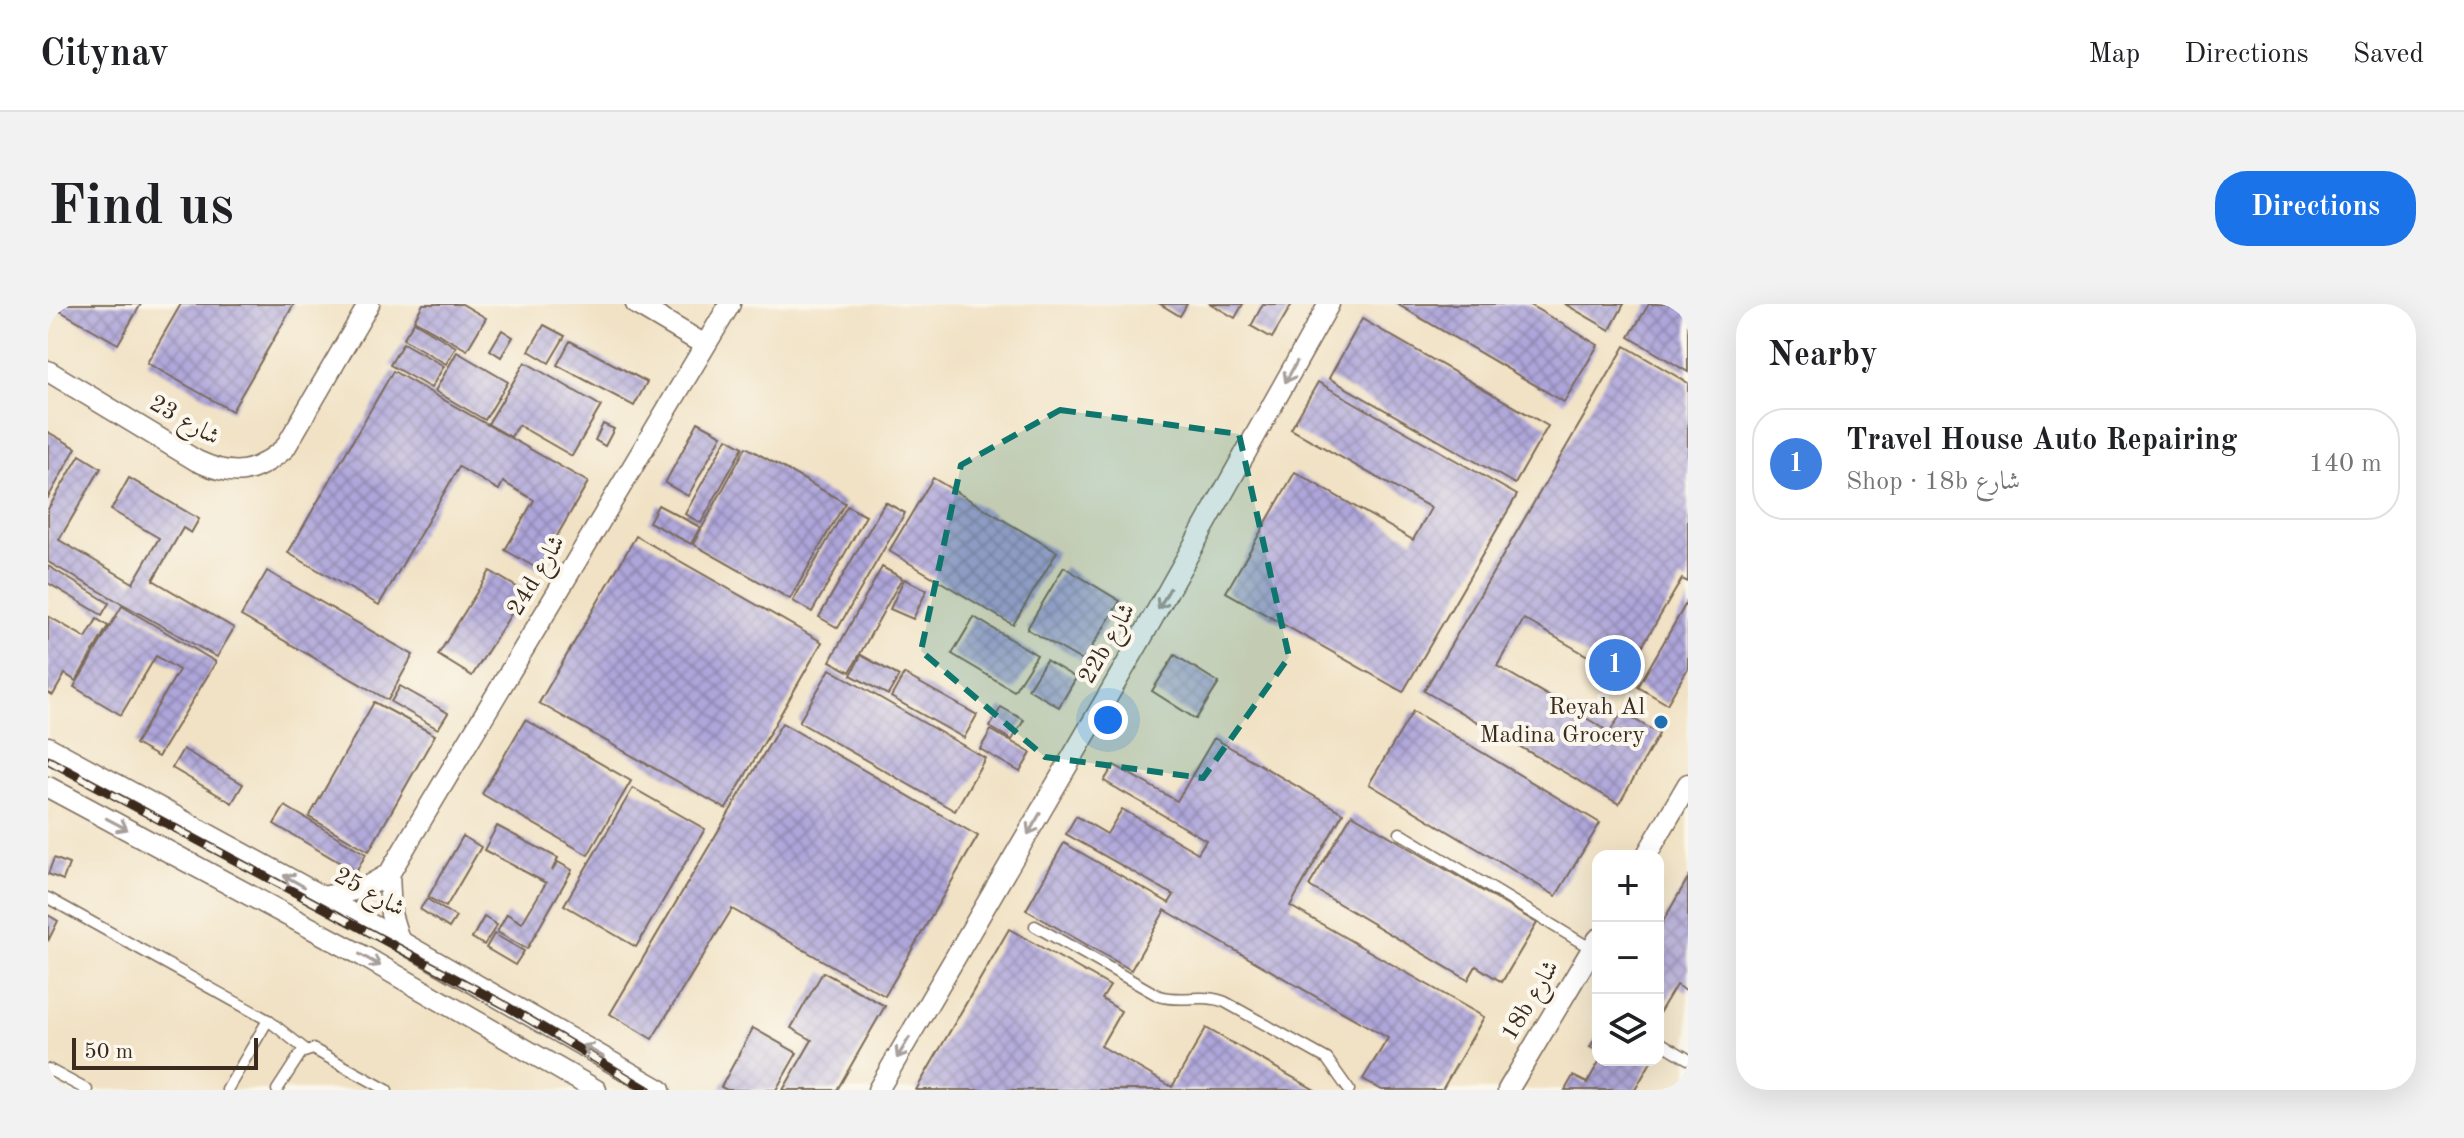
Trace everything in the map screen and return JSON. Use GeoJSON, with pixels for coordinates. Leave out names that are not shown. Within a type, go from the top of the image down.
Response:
{"type":"FeatureCollection","features":[{"type":"Feature","properties":{"kind":"street","name":"شارع 23"},"geometry":{"type":"LineString","coordinates":[[48,371],[197,461],[219,471],[244,472],[267,464],[294,436],[369,304]]}},
{"type":"Feature","properties":{"kind":"street"},"geometry":{"type":"LineString","coordinates":[[636,304],[705,345]]}},
{"type":"Feature","properties":{"kind":"street","name":"24d شارع"},"geometry":{"type":"LineString","coordinates":[[389,874],[730,304]]}},
{"type":"Feature","properties":{"kind":"street","name":"22b شارع"},"geometry":{"type":"LineString","coordinates":[[878,1090],[1149,626],[1329,304]]}},
{"type":"Feature","properties":{"kind":"street","name":"شارع 25"},"geometry":{"type":"LineString","coordinates":[[48,747],[323,897],[660,1090]]}},
{"type":"Feature","properties":{"kind":"street"},"geometry":{"type":"LineString","coordinates":[[1650,850],[1688,784]]}},
{"type":"Feature","properties":{"kind":"street"},"geometry":{"type":"LineString","coordinates":[[48,787],[363,956],[596,1090]]}},
{"type":"Feature","properties":{"kind":"street"},"geometry":{"type":"LineString","coordinates":[[323,897],[364,888],[389,874],[389,901],[399,940]]}},
{"type":"Feature","properties":{"kind":"street","name":"18b شارع"},"geometry":{"type":"LineString","coordinates":[[1508,1090],[1592,949]]}},
{"type":"Feature","properties":{"kind":"lane"},"geometry":{"type":"LineString","coordinates":[[1400,833],[1592,942]]}},
{"type":"Feature","properties":{"kind":"lane"},"geometry":{"type":"LineString","coordinates":[[48,898],[268,1020],[306,1050],[320,1052],[387,1090]]}},
{"type":"Feature","properties":{"kind":"lane"},"geometry":{"type":"LineString","coordinates":[[1035,926],[1159,996],[1182,1001],[1209,998],[1225,1002],[1327,1059],[1349,1090]]}},
{"type":"Feature","properties":{"kind":"lane"},"geometry":{"type":"LineString","coordinates":[[227,1090],[268,1020]]}},
{"type":"Feature","properties":{"kind":"lane"},"geometry":{"type":"LineString","coordinates":[[1664,1045],[1688,1059]]}},
{"type":"Feature","properties":{"kind":"lane"},"geometry":{"type":"LineString","coordinates":[[277,1090],[306,1050]]}},
{"type":"Feature","properties":{"kind":"lane"},"geometry":{"type":"LineString","coordinates":[[48,1069],[87,1090]]}},
{"type":"Feature","properties":{"kind":"highlighted area"},"geometry":{"type":"Polygon","coordinates":[[[1060,410],[1239,434],[1289,657],[1203,778],[1045,757],[921,651],[961,465],[1060,410]]]}},
{"type":"Feature","properties":{"kind":"building"},"geometry":{"type":"Polygon","coordinates":[[[48,304],[141,304],[118,344],[48,304]]]}},
{"type":"Feature","properties":{"kind":"building"},"geometry":{"type":"Polygon","coordinates":[[[181,304],[294,304],[232,411],[147,363],[181,304]]]}},
{"type":"Feature","properties":{"kind":"building"},"geometry":{"type":"Polygon","coordinates":[[[423,304],[462,304],[486,318],[467,350],[414,320],[423,304]]]}},
{"type":"Feature","properties":{"kind":"building"},"geometry":{"type":"Polygon","coordinates":[[[1160,304],[1187,304],[1180,316],[1160,304]]]}},
{"type":"Feature","properties":{"kind":"building"},"geometry":{"type":"Polygon","coordinates":[[[1211,304],[1243,304],[1235,318],[1211,304]]]}},
{"type":"Feature","properties":{"kind":"building"},"geometry":{"type":"Polygon","coordinates":[[[1263,304],[1292,304],[1272,338],[1251,326],[1263,304]]]}},
{"type":"Feature","properties":{"kind":"building"},"geometry":{"type":"Polygon","coordinates":[[[1397,304],[1528,304],[1598,345],[1564,402],[1397,304]]]}},
{"type":"Feature","properties":{"kind":"building"},"geometry":{"type":"Polygon","coordinates":[[[1565,304],[1624,304],[1610,330],[1565,304]]]}},
{"type":"Feature","properties":{"kind":"building"},"geometry":{"type":"Polygon","coordinates":[[[1649,304],[1688,304],[1688,372],[1629,337],[1649,304]]]}},
{"type":"Feature","properties":{"kind":"building"},"geometry":{"type":"Polygon","coordinates":[[[1362,319],[1548,426],[1515,484],[1329,378],[1362,319]]]}},
{"type":"Feature","properties":{"kind":"building"},"geometry":{"type":"Polygon","coordinates":[[[414,322],[456,347],[446,364],[403,339],[414,322]]]}},
{"type":"Feature","properties":{"kind":"building"},"geometry":{"type":"Polygon","coordinates":[[[544,325],[565,336],[549,363],[529,351],[544,325]]]}},
{"type":"Feature","properties":{"kind":"building"},"geometry":{"type":"Polygon","coordinates":[[[502,330],[513,337],[501,357],[490,350],[502,330]]]}},
{"type":"Feature","properties":{"kind":"building"},"geometry":{"type":"Polygon","coordinates":[[[570,341],[647,382],[634,406],[557,365],[570,341]]]}},
{"type":"Feature","properties":{"kind":"building"},"geometry":{"type":"Polygon","coordinates":[[[403,343],[444,366],[431,388],[390,365],[403,343]]]}},
{"type":"Feature","properties":{"kind":"building"},"geometry":{"type":"Polygon","coordinates":[[[1625,346],[1688,383],[1688,582],[1682,579],[1624,677],[1524,619],[1497,666],[1610,732],[1622,712],[1659,734],[1619,804],[1424,691],[1625,346]]]}},
{"type":"Feature","properties":{"kind":"building"},"geometry":{"type":"Polygon","coordinates":[[[457,352],[508,382],[485,420],[435,391],[457,352]]]}},
{"type":"Feature","properties":{"kind":"building"},"geometry":{"type":"Polygon","coordinates":[[[525,362],[601,406],[572,456],[518,425],[511,437],[488,424],[525,362]]]}},
{"type":"Feature","properties":{"kind":"building"},"geometry":{"type":"Polygon","coordinates":[[[393,371],[588,482],[538,569],[505,550],[534,500],[503,482],[499,490],[459,467],[379,605],[288,553],[393,371]]]}},
{"type":"Feature","properties":{"kind":"building"},"geometry":{"type":"Polygon","coordinates":[[[1318,382],[1517,495],[1403,692],[1226,592],[1295,472],[1413,540],[1431,508],[1291,429],[1318,382]]]}},
{"type":"Feature","properties":{"kind":"building"},"geometry":{"type":"Polygon","coordinates":[[[698,422],[722,435],[688,496],[665,483],[698,422]]]}},
{"type":"Feature","properties":{"kind":"building"},"geometry":{"type":"Polygon","coordinates":[[[603,424],[614,429],[605,446],[595,440],[603,424]]]}},
{"type":"Feature","properties":{"kind":"building"},"geometry":{"type":"Polygon","coordinates":[[[48,432],[76,448],[48,498],[48,432]]]}},
{"type":"Feature","properties":{"kind":"building"},"geometry":{"type":"Polygon","coordinates":[[[727,438],[743,447],[701,523],[685,514],[727,438]]]}},
{"type":"Feature","properties":{"kind":"building"},"geometry":{"type":"Polygon","coordinates":[[[746,447],[845,503],[790,599],[693,544],[746,447]]]}},
{"type":"Feature","properties":{"kind":"building"},"geometry":{"type":"Polygon","coordinates":[[[80,455],[101,468],[59,540],[133,583],[159,538],[111,510],[129,478],[199,519],[191,533],[183,528],[153,580],[234,628],[217,657],[48,562],[48,509],[80,455]]]}},
{"type":"Feature","properties":{"kind":"building"},"geometry":{"type":"Polygon","coordinates":[[[933,478],[1057,552],[1013,625],[889,551],[933,478]]]}},
{"type":"Feature","properties":{"kind":"building"},"geometry":{"type":"Polygon","coordinates":[[[885,502],[905,513],[838,628],[819,617],[885,502]]]}},
{"type":"Feature","properties":{"kind":"building"},"geometry":{"type":"Polygon","coordinates":[[[658,505],[700,527],[691,544],[649,522],[658,505]]]}},
{"type":"Feature","properties":{"kind":"building"},"geometry":{"type":"Polygon","coordinates":[[[847,506],[866,516],[812,612],[793,601],[847,506]]]}},
{"type":"Feature","properties":{"kind":"building"},"geometry":{"type":"Polygon","coordinates":[[[636,536],[822,642],[726,809],[539,703],[636,536]]]}},
{"type":"Feature","properties":{"kind":"building"},"geometry":{"type":"Polygon","coordinates":[[[48,566],[109,603],[102,615],[48,583],[48,566]]]}},
{"type":"Feature","properties":{"kind":"building"},"geometry":{"type":"Polygon","coordinates":[[[882,567],[902,578],[850,672],[830,661],[882,567]]]}},
{"type":"Feature","properties":{"kind":"building"},"geometry":{"type":"Polygon","coordinates":[[[1064,567],[1120,601],[1083,661],[1027,629],[1064,567]]]}},
{"type":"Feature","properties":{"kind":"building"},"geometry":{"type":"Polygon","coordinates":[[[267,571],[413,655],[388,700],[241,616],[267,571]]]}},
{"type":"Feature","properties":{"kind":"building"},"geometry":{"type":"Polygon","coordinates":[[[490,571],[525,592],[472,676],[438,655],[490,571]]]}},
{"type":"Feature","properties":{"kind":"building"},"geometry":{"type":"Polygon","coordinates":[[[904,579],[927,590],[913,619],[890,609],[904,579]]]}},
{"type":"Feature","properties":{"kind":"building"},"geometry":{"type":"Polygon","coordinates":[[[1688,600],[1688,668],[1667,704],[1638,687],[1688,600]]]}},
{"type":"Feature","properties":{"kind":"building"},"geometry":{"type":"Polygon","coordinates":[[[122,606],[216,662],[158,757],[135,744],[179,670],[156,656],[121,715],[74,687],[122,606]]]}},
{"type":"Feature","properties":{"kind":"building"},"geometry":{"type":"Polygon","coordinates":[[[48,616],[86,638],[97,619],[108,626],[76,681],[65,674],[53,695],[48,693],[48,616]]]}},
{"type":"Feature","properties":{"kind":"building"},"geometry":{"type":"Polygon","coordinates":[[[974,617],[1037,655],[1014,691],[952,654],[974,617]]]}},
{"type":"Feature","properties":{"kind":"building"},"geometry":{"type":"Polygon","coordinates":[[[861,655],[899,676],[888,695],[851,675],[861,655]]]}},
{"type":"Feature","properties":{"kind":"building"},"geometry":{"type":"Polygon","coordinates":[[[1175,655],[1219,683],[1196,719],[1152,691],[1175,655]]]}},
{"type":"Feature","properties":{"kind":"building"},"geometry":{"type":"Polygon","coordinates":[[[1046,660],[1076,678],[1059,707],[1028,689],[1046,660]]]}},
{"type":"Feature","properties":{"kind":"building"},"geometry":{"type":"Polygon","coordinates":[[[830,669],[985,758],[955,811],[799,722],[830,669]]]}},
{"type":"Feature","properties":{"kind":"building"},"geometry":{"type":"Polygon","coordinates":[[[904,674],[977,715],[964,738],[891,697],[904,674]]]}},
{"type":"Feature","properties":{"kind":"building"},"geometry":{"type":"Polygon","coordinates":[[[400,686],[448,713],[438,729],[391,702],[400,686]]]}},
{"type":"Feature","properties":{"kind":"building"},"geometry":{"type":"Polygon","coordinates":[[[374,702],[435,735],[369,851],[309,817],[374,702]]]}},
{"type":"Feature","properties":{"kind":"building"},"geometry":{"type":"Polygon","coordinates":[[[1001,707],[1024,720],[1012,740],[990,727],[1001,707]]]}},
{"type":"Feature","properties":{"kind":"building"},"geometry":{"type":"Polygon","coordinates":[[[1413,711],[1600,823],[1556,896],[1369,784],[1413,711]]]}},
{"type":"Feature","properties":{"kind":"building"},"geometry":{"type":"Polygon","coordinates":[[[525,720],[631,781],[588,855],[482,794],[525,720]]]}},
{"type":"Feature","properties":{"kind":"building"},"geometry":{"type":"Polygon","coordinates":[[[782,723],[978,836],[885,996],[732,909],[652,1039],[610,1014],[782,723]]]}},
{"type":"Feature","properties":{"kind":"building"},"geometry":{"type":"Polygon","coordinates":[[[991,730],[1031,753],[1020,772],[980,749],[991,730]]]}},
{"type":"Feature","properties":{"kind":"building"},"geometry":{"type":"Polygon","coordinates":[[[1214,738],[1343,813],[1290,906],[1484,1017],[1442,1090],[1382,1090],[1363,1079],[1388,1038],[1165,910],[1131,970],[1026,910],[1064,843],[1169,903],[1174,895],[1066,834],[1076,816],[1107,834],[1122,809],[1198,853],[1206,840],[1104,781],[1114,765],[1177,801],[1214,738]]]}},
{"type":"Feature","properties":{"kind":"building"},"geometry":{"type":"Polygon","coordinates":[[[183,749],[243,784],[232,803],[172,768],[183,749]]]}},
{"type":"Feature","properties":{"kind":"building"},"geometry":{"type":"Polygon","coordinates":[[[633,788],[705,829],[636,947],[564,905],[633,788]]]}},
{"type":"Feature","properties":{"kind":"building"},"geometry":{"type":"Polygon","coordinates":[[[285,806],[366,854],[356,872],[274,824],[285,806]]]}},
{"type":"Feature","properties":{"kind":"building"},"geometry":{"type":"Polygon","coordinates":[[[1352,814],[1537,923],[1502,982],[1476,966],[1468,980],[1309,886],[1352,814]]]}},
{"type":"Feature","properties":{"kind":"building"},"geometry":{"type":"Polygon","coordinates":[[[497,826],[558,858],[552,871],[558,862],[572,870],[527,949],[497,932],[507,914],[522,923],[546,883],[484,850],[497,826]]]}},
{"type":"Feature","properties":{"kind":"building"},"geometry":{"type":"Polygon","coordinates":[[[463,836],[481,847],[446,907],[428,897],[463,836]]]}},
{"type":"Feature","properties":{"kind":"building"},"geometry":{"type":"Polygon","coordinates":[[[54,858],[69,864],[63,880],[48,874],[54,858]]]}},
{"type":"Feature","properties":{"kind":"building"},"geometry":{"type":"Polygon","coordinates":[[[1688,878],[1688,992],[1676,985],[1664,1005],[1664,922],[1688,878]]]}},
{"type":"Feature","properties":{"kind":"building"},"geometry":{"type":"Polygon","coordinates":[[[427,899],[456,917],[449,928],[420,909],[427,899]]]}},
{"type":"Feature","properties":{"kind":"building"},"geometry":{"type":"Polygon","coordinates":[[[48,915],[58,921],[48,941],[48,915]]]}},
{"type":"Feature","properties":{"kind":"building"},"geometry":{"type":"Polygon","coordinates":[[[484,917],[497,925],[484,945],[472,938],[484,917]]]}},
{"type":"Feature","properties":{"kind":"building"},"geometry":{"type":"Polygon","coordinates":[[[1009,929],[1110,986],[1102,999],[1121,1011],[1101,1046],[1172,1087],[1206,1028],[1315,1090],[916,1090],[1009,929]]]}},
{"type":"Feature","properties":{"kind":"building"},"geometry":{"type":"Polygon","coordinates":[[[494,934],[524,951],[515,965],[486,948],[494,934]]]}},
{"type":"Feature","properties":{"kind":"building"},"geometry":{"type":"Polygon","coordinates":[[[823,972],[885,1006],[837,1090],[783,1090],[812,1040],[791,1028],[823,972]]]}},
{"type":"Feature","properties":{"kind":"building"},"geometry":{"type":"Polygon","coordinates":[[[753,1028],[797,1053],[776,1090],[727,1090],[721,1087],[753,1028]]]}},
{"type":"Feature","properties":{"kind":"building"},"geometry":{"type":"Polygon","coordinates":[[[1597,1066],[1649,1066],[1635,1090],[1565,1090],[1573,1076],[1587,1083],[1597,1066]]]}},
{"type":"Feature","properties":{"kind":"railway"},"geometry":{"type":"LineString","coordinates":[[48,760],[503,1004],[648,1090]]}},
{"type":"Feature","properties":{"kind":"place","name":"Travel House Auto Repairing"},"geometry":{"type":"Point","coordinates":[1615,665]}},
{"type":"Feature","properties":{"kind":"place","name":"Reyah Al Madina Grocery"},"geometry":{"type":"Point","coordinates":[1661,722]}}]}
